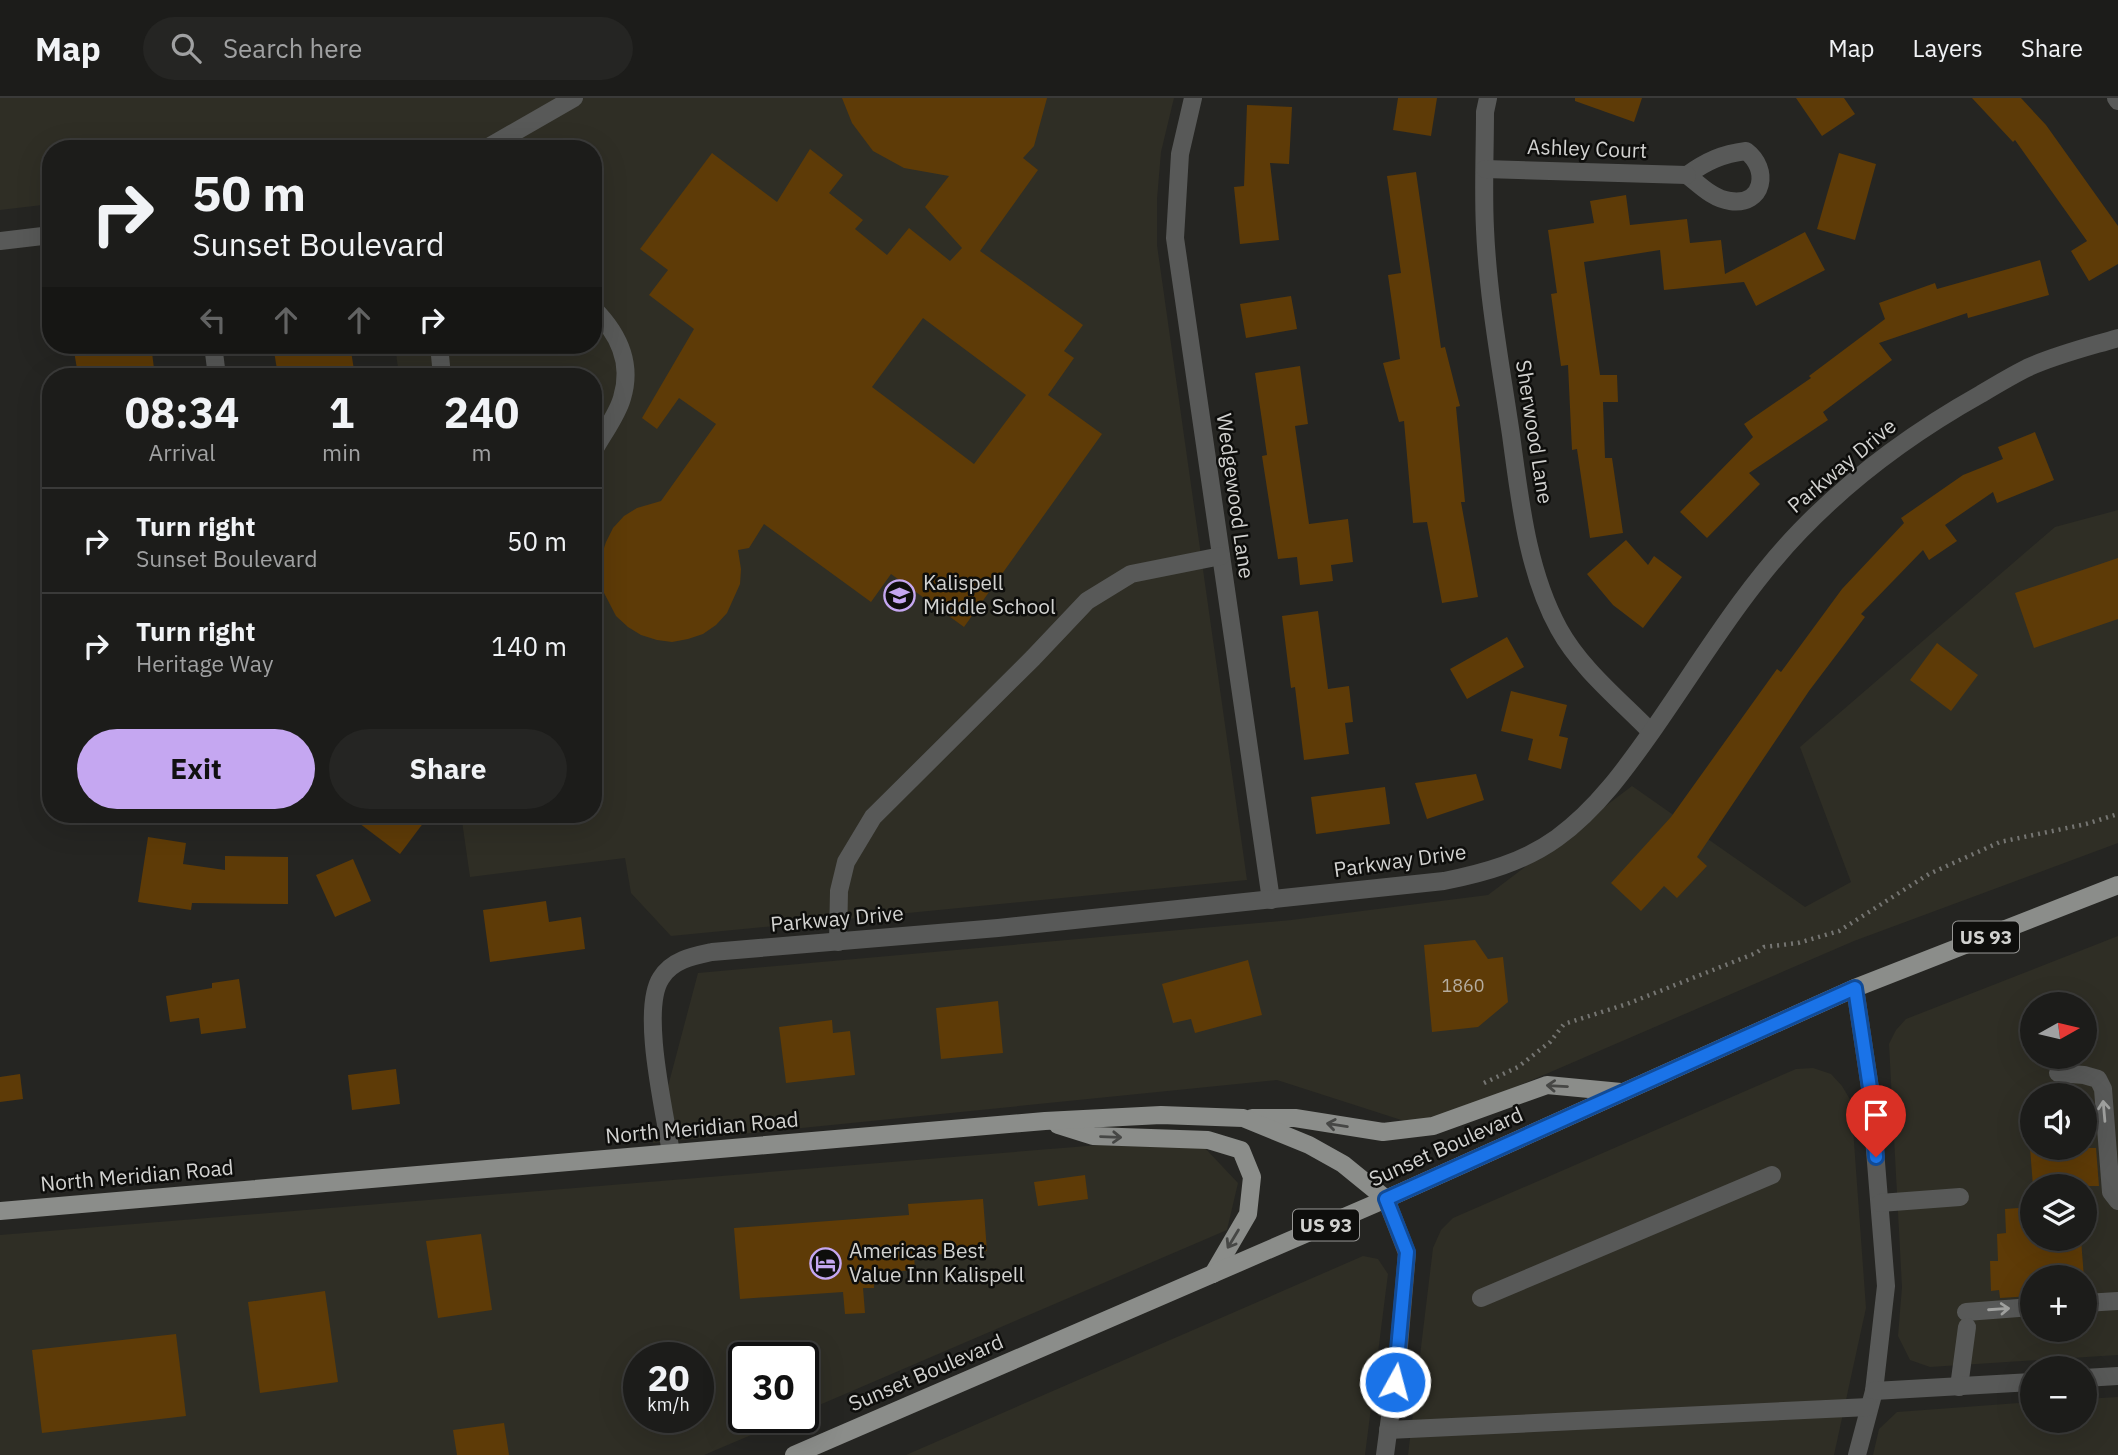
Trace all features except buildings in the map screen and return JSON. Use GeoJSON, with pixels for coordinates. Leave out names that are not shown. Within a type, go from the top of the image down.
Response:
{"type":"FeatureCollection","features":[{"type":"Feature","properties":{"kind":"main road","name":"Sunset Boulevard"},"geometry":{"type":"LineString","coordinates":[[794,1455],[1386,1199],[1855,988],[2118,885]]}},
{"type":"Feature","properties":{"kind":"main road"},"geometry":{"type":"LineString","coordinates":[[1243,1118],[1295,1118],[1383,1132],[1433,1126],[1547,1085],[1625,1092]]}},
{"type":"Feature","properties":{"kind":"main road","name":"North Meridian Road"},"geometry":{"type":"LineString","coordinates":[[0,1211],[1045,1121],[1161,1115],[1243,1118],[1309,1145],[1343,1164],[1386,1199]]}},
{"type":"Feature","properties":{"kind":"main road"},"geometry":{"type":"LineString","coordinates":[[1045,1121],[1093,1136],[1208,1140],[1241,1150],[1252,1177],[1248,1214],[1213,1274]]}},
{"type":"Feature","properties":{"kind":"street"},"geometry":{"type":"LineString","coordinates":[[501,140],[574,98]]}},
{"type":"Feature","properties":{"kind":"street","name":"Wedgewood Lane"},"geometry":{"type":"LineString","coordinates":[[1193,98],[1180,154],[1175,238],[1271,900]]}},
{"type":"Feature","properties":{"kind":"street","name":"Sherwood Lane"},"geometry":{"type":"LineString","coordinates":[[1488,98],[1485,230],[1518,485],[1539,584],[1559,630],[1573,650],[1651,732]]}},
{"type":"Feature","properties":{"kind":"street","name":"Ashley Court"},"geometry":{"type":"LineString","coordinates":[[1485,169],[1687,175]]}},
{"type":"Feature","properties":{"kind":"street"},"geometry":{"type":"LineString","coordinates":[[0,241],[42,236]]}},
{"type":"Feature","properties":{"kind":"street"},"geometry":{"type":"LineString","coordinates":[[602,317],[610,325],[626,358],[622,398],[602,435]]}},
{"type":"Feature","properties":{"kind":"street","name":"Parkway Drive"},"geometry":{"type":"LineString","coordinates":[[671,1153],[653,1034],[652,1003],[662,975],[687,957],[712,951],[998,928],[1444,881],[1476,874],[1524,857],[1557,838],[1599,800],[1651,732],[1756,583],[1799,532],[1845,488],[1893,449],[1945,414],[2028,368],[2118,338]]}},
{"type":"Feature","properties":{"kind":"street"},"geometry":{"type":"LineString","coordinates":[[838,942],[839,891],[846,862],[873,817],[1087,601],[1131,574],[1221,556]]}},
{"type":"Feature","properties":{"kind":"street"},"geometry":{"type":"LineString","coordinates":[[1855,988],[1870,1088],[1886,1286],[1871,1399],[1857,1455]]}},
{"type":"Feature","properties":{"kind":"street"},"geometry":{"type":"LineString","coordinates":[[2057,1073],[2098,1079],[2103,1089],[2111,1192],[2118,1201]]}},
{"type":"Feature","properties":{"kind":"street"},"geometry":{"type":"LineString","coordinates":[[1481,1298],[1772,1175]]}},
{"type":"Feature","properties":{"kind":"street"},"geometry":{"type":"LineString","coordinates":[[1880,1203],[1960,1197]]}},
{"type":"Feature","properties":{"kind":"street"},"geometry":{"type":"LineString","coordinates":[[1385,1455],[1398,1357],[1407,1252],[1386,1199]]}},
{"type":"Feature","properties":{"kind":"street"},"geometry":{"type":"LineString","coordinates":[[2097,1302],[2118,1301]]}},
{"type":"Feature","properties":{"kind":"street"},"geometry":{"type":"LineString","coordinates":[[1959,1387],[1966,1319],[2020,1309]]}},
{"type":"Feature","properties":{"kind":"street"},"geometry":{"type":"LineString","coordinates":[[2097,1377],[2118,1376]]}},
{"type":"Feature","properties":{"kind":"street"},"geometry":{"type":"LineString","coordinates":[[1388,1430],[1871,1399],[1959,1387],[2020,1383]]}},
{"type":"Feature","properties":{"kind":"path"},"geometry":{"type":"LineString","coordinates":[[1482,1084],[1518,1067],[1549,1042],[1564,1024],[1627,1004],[1765,947],[1798,943],[1839,931],[1929,874],[2000,842],[2086,824],[2118,814]]}},
{"type":"Feature","properties":{"kind":"shaded area","name":"Kalispell Middle School"},"geometry":{"type":"Polygon","coordinates":[[[0,98],[1174,98],[1161,152],[1157,245],[1247,880],[671,936],[631,893],[625,858],[470,877],[462,823],[602,823],[602,368],[398,368],[396,354],[602,354],[602,140],[42,140],[42,205],[0,210],[0,98]]]}},
{"type":"Feature","properties":{"kind":"shaded area"},"geometry":{"type":"Polygon","coordinates":[[[2118,510],[2118,843],[1854,941],[1423,1127],[1277,1080],[653,1143],[698,973],[1291,920],[1488,895],[1632,786],[1805,907],[1851,882],[1800,747],[2055,527],[2118,510]]]}},
{"type":"Feature","properties":{"kind":"shaded area"},"geometry":{"type":"Polygon","coordinates":[[[2118,936],[2118,1355],[2020,1356],[2020,1361],[1930,1367],[1910,1360],[1898,1336],[1902,1287],[1889,1044],[1906,1019],[2118,936]]]}},
{"type":"Feature","properties":{"kind":"shaded area"},"geometry":{"type":"Polygon","coordinates":[[[1813,1068],[1831,1074],[1851,1101],[1866,1308],[1834,1455],[1408,1455],[1433,1248],[1441,1230],[1453,1218],[1796,1069],[1813,1068]]]}},
{"type":"Feature","properties":{"kind":"shaded area"},"geometry":{"type":"Polygon","coordinates":[[[1099,1145],[1204,1147],[1238,1183],[1227,1230],[819,1405],[819,1342],[728,1342],[728,1433],[756,1433],[704,1455],[0,1455],[0,1235],[1099,1145]]]}},
{"type":"Feature","properties":{"kind":"shaded area"},"geometry":{"type":"Polygon","coordinates":[[[1363,1256],[1378,1259],[1388,1274],[1365,1455],[906,1455],[1363,1256]]]}},
{"type":"Feature","properties":{"kind":"shaded area"},"geometry":{"type":"Polygon","coordinates":[[[2118,1397],[2118,1455],[1873,1455],[1879,1429],[1897,1412],[2020,1403],[2020,1433],[2097,1433],[2097,1398],[2118,1397]]]}},
{"type":"Feature","properties":{"kind":"place","name":"Kalispell Middle School"},"geometry":{"type":"Point","coordinates":[900,595]}},
{"type":"Feature","properties":{"kind":"place","name":"Americas Best Value Inn Kalispell"},"geometry":{"type":"Point","coordinates":[826,1263]}},
{"type":"Feature","properties":{"kind":"route"},"geometry":{"type":"LineString","coordinates":[[1395,1382],[1407,1252],[1386,1199],[1855,988],[1870,1088],[1876,1157]]}}]}
